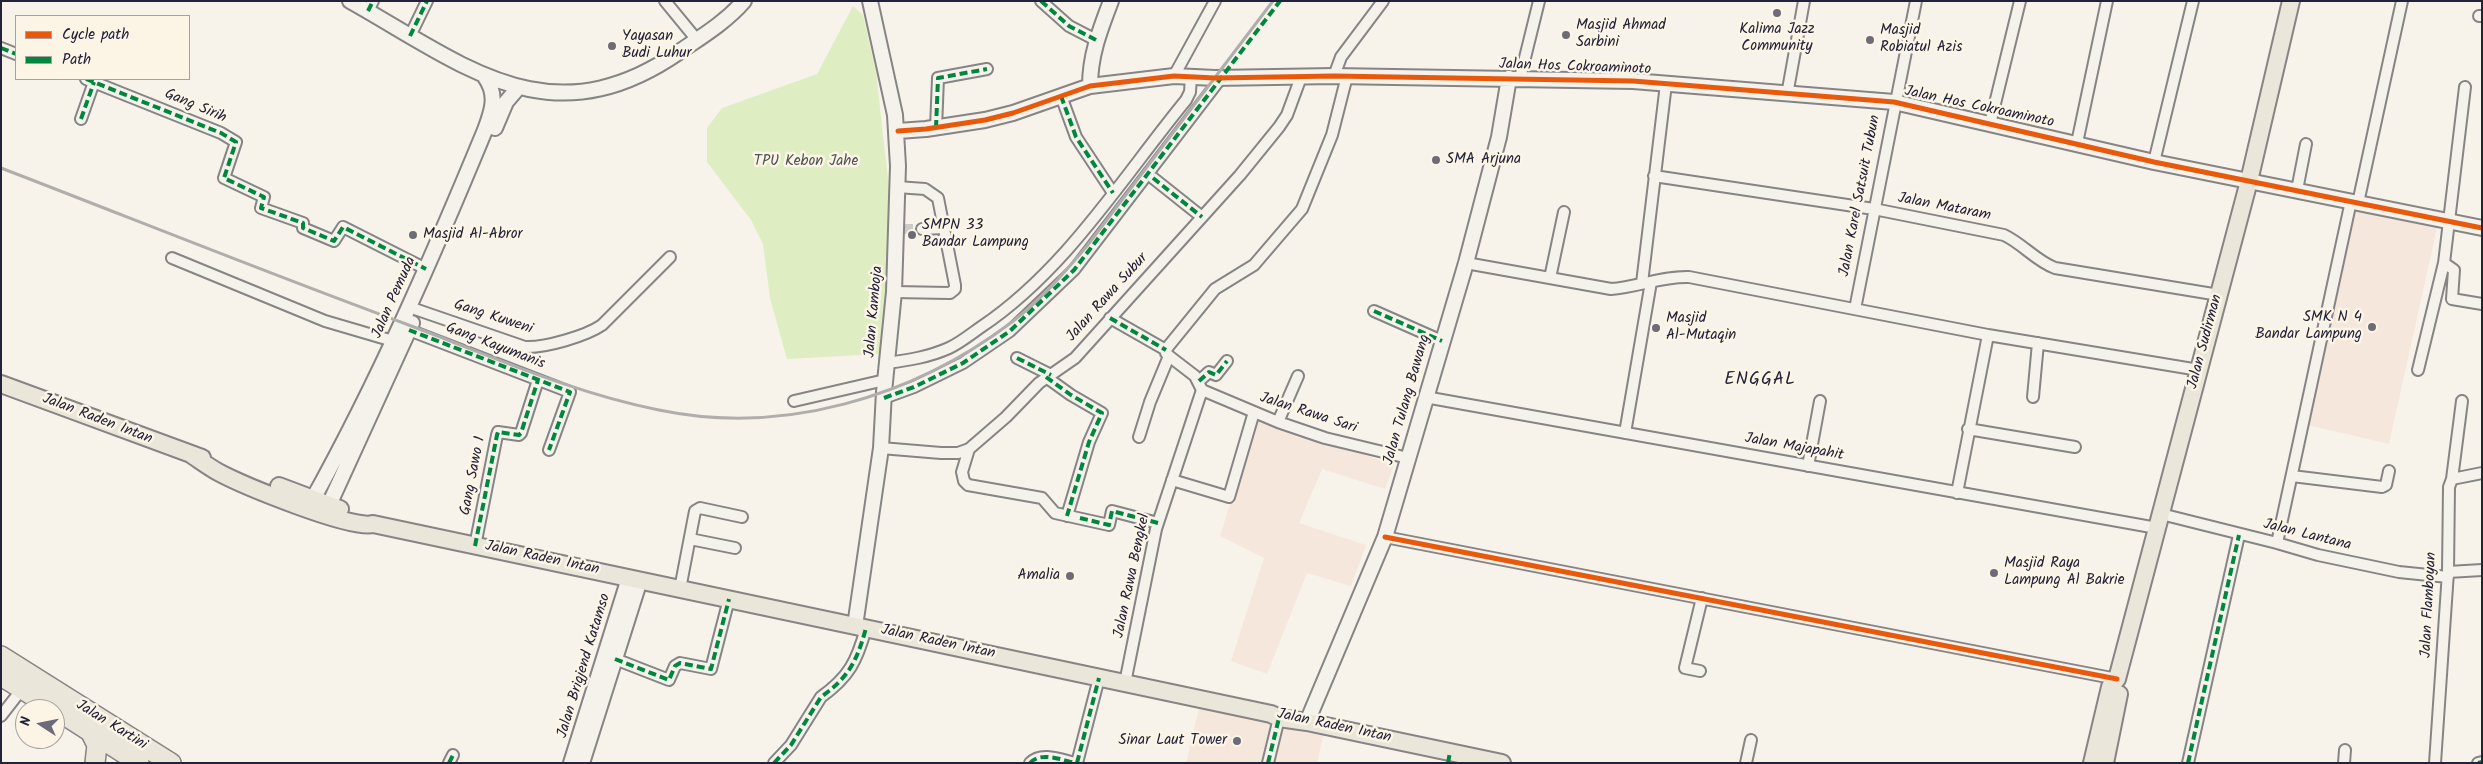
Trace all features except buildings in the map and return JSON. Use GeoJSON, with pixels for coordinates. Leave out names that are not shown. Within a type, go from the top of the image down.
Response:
{"type":"FeatureCollection","features":[{"type":"Feature","properties":{"kind":"highway","name":"Jalan Kartini"},"geometry":{"type":"LineString","coordinates":[[1,656],[171,763]]}},
{"type":"Feature","properties":{"kind":"highway","name":"Jalan Kartini"},"geometry":{"type":"LineString","coordinates":[[1,676],[38,699]]}},
{"type":"Feature","properties":{"kind":"highway","name":"Jalan Kartini"},"geometry":{"type":"LineString","coordinates":[[65,715],[139,763]]}},
{"type":"Feature","properties":{"kind":"highway"},"geometry":{"type":"LineString","coordinates":[[90,731],[97,745],[95,763]]}},
{"type":"Feature","properties":{"kind":"main road","name":"Jalan Sudirman"},"geometry":{"type":"LineString","coordinates":[[2092,763],[2110,686],[2117,680],[2249,180],[2290,1]]}},
{"type":"Feature","properties":{"kind":"main road","name":"Jalan Raden Intan"},"geometry":{"type":"LineString","coordinates":[[1,384],[192,455],[221,462],[313,499],[368,518],[374,524]]}},
{"type":"Feature","properties":{"kind":"main road","name":"Jalan Raden Intan"},"geometry":{"type":"LineString","coordinates":[[192,455],[219,473],[337,520],[365,526],[374,524],[1271,714],[1279,718],[1307,722],[1449,757],[1502,763]]}},
{"type":"Feature","properties":{"kind":"main road","name":"Jalan Sudirman"},"geometry":{"type":"LineString","coordinates":[[2105,763],[2120,688],[2117,680]]}},
{"type":"Feature","properties":{"kind":"street"},"geometry":{"type":"LineString","coordinates":[[350,1],[371,6],[410,36],[485,77],[518,88],[572,92],[612,86],[650,71],[697,40],[744,1]]}},
{"type":"Feature","properties":{"kind":"street"},"geometry":{"type":"LineString","coordinates":[[410,36],[427,1]]}},
{"type":"Feature","properties":{"kind":"street"},"geometry":{"type":"LineString","coordinates":[[665,1],[697,40]]}},
{"type":"Feature","properties":{"kind":"street","name":"Jalan Kamboja"},"geometry":{"type":"LineString","coordinates":[[860,627],[881,448],[885,380],[900,229],[897,187],[898,131],[870,1]]}},
{"type":"Feature","properties":{"kind":"street"},"geometry":{"type":"LineString","coordinates":[[1041,1],[1054,15],[1069,26],[1096,40]]}},
{"type":"Feature","properties":{"kind":"street"},"geometry":{"type":"LineString","coordinates":[[1090,86],[1090,68],[1096,40],[1111,1]]}},
{"type":"Feature","properties":{"kind":"street"},"geometry":{"type":"LineString","coordinates":[[1174,76],[1215,1]]}},
{"type":"Feature","properties":{"kind":"street"},"geometry":{"type":"LineString","coordinates":[[1139,437],[1168,353],[1215,289],[1254,264],[1302,209],[1332,135],[1341,57],[1383,1]]}},
{"type":"Feature","properties":{"kind":"street"},"geometry":{"type":"LineString","coordinates":[[1514,78],[1539,1]]}},
{"type":"Feature","properties":{"kind":"street"},"geometry":{"type":"LineString","coordinates":[[1787,95],[1804,1]]}},
{"type":"Feature","properties":{"kind":"street","name":"Jalan Karel Satsuit Tubun"},"geometry":{"type":"LineString","coordinates":[[1855,309],[1894,102],[1916,1]]}},
{"type":"Feature","properties":{"kind":"street"},"geometry":{"type":"LineString","coordinates":[[1990,124],[2020,1]]}},
{"type":"Feature","properties":{"kind":"street"},"geometry":{"type":"LineString","coordinates":[[2077,143],[2107,1]]}},
{"type":"Feature","properties":{"kind":"street"},"geometry":{"type":"LineString","coordinates":[[2154,162],[2194,1]]}},
{"type":"Feature","properties":{"kind":"street"},"geometry":{"type":"LineString","coordinates":[[2277,543],[2354,202],[2402,1]]}},
{"type":"Feature","properties":{"kind":"street"},"geometry":{"type":"LineString","coordinates":[[1,48],[15,54]]}},
{"type":"Feature","properties":{"kind":"street"},"geometry":{"type":"LineString","coordinates":[[936,128],[938,78],[987,69]]}},
{"type":"Feature","properties":{"kind":"street","name":"Jalan Hos Cokroaminoto"},"geometry":{"type":"LineString","coordinates":[[898,131],[936,128],[1013,113],[1090,86],[1174,76],[1221,78],[1340,76],[1514,78],[1666,84],[1894,102],[2154,162],[2482,228]]}},
{"type":"Feature","properties":{"kind":"street","name":"Jalan Pemuda"},"geometry":{"type":"LineString","coordinates":[[391,359],[393,341],[417,309],[426,269],[492,112],[493,93],[485,77]]}},
{"type":"Feature","properties":{"kind":"street"},"geometry":{"type":"LineString","coordinates":[[887,363],[920,359],[951,348],[996,317],[1034,284],[1113,193],[1186,100],[1190,92],[1191,77]]}},
{"type":"Feature","properties":{"kind":"street","name":"Jalan Rawa Subur"},"geometry":{"type":"LineString","coordinates":[[969,449],[1049,376],[1075,358],[1202,217],[1279,127],[1287,115],[1301,77]]}},
{"type":"Feature","properties":{"kind":"street"},"geometry":{"type":"LineString","coordinates":[[884,398],[914,387],[963,363],[1010,331],[1025,317],[1074,270],[1221,78]]}},
{"type":"Feature","properties":{"kind":"street","name":"Jalan Tulang Bawang"},"geometry":{"type":"LineString","coordinates":[[1307,722],[1385,537],[1466,263],[1514,78]]}},
{"type":"Feature","properties":{"kind":"street"},"geometry":{"type":"LineString","coordinates":[[81,119],[90,80]]}},
{"type":"Feature","properties":{"kind":"street","name":"Gang Sirih"},"geometry":{"type":"LineString","coordinates":[[90,80],[236,142],[224,178],[264,197],[261,208],[303,223],[303,228],[334,241],[344,227],[426,269]]}},
{"type":"Feature","properties":{"kind":"street"},"geometry":{"type":"LineString","coordinates":[[1625,433],[1646,282],[1654,176],[1666,84]]}},
{"type":"Feature","properties":{"kind":"street"},"geometry":{"type":"LineString","coordinates":[[2418,370],[2444,263],[2465,87]]}},
{"type":"Feature","properties":{"kind":"street","name":"Jalan Pemuda"},"geometry":{"type":"LineString","coordinates":[[329,505],[347,450],[391,359],[409,330],[449,240],[501,112],[518,88]]}},
{"type":"Feature","properties":{"kind":"street"},"geometry":{"type":"LineString","coordinates":[[1061,96],[1076,137],[1113,193]]}},
{"type":"Feature","properties":{"kind":"street"},"geometry":{"type":"LineString","coordinates":[[2297,190],[2306,144]]}},
{"type":"Feature","properties":{"kind":"street","name":"Jalan Mataram"},"geometry":{"type":"LineString","coordinates":[[1654,176],[1874,209],[2004,235],[2018,243],[2046,265],[2055,268],[2219,295]]}},
{"type":"Feature","properties":{"kind":"street"},"geometry":{"type":"LineString","coordinates":[[1153,178],[1202,217]]}},
{"type":"Feature","properties":{"kind":"street"},"geometry":{"type":"LineString","coordinates":[[894,292],[952,292],[955,285],[938,198],[925,190],[897,187]]}},
{"type":"Feature","properties":{"kind":"street"},"geometry":{"type":"LineString","coordinates":[[1550,278],[1564,212]]}},
{"type":"Feature","properties":{"kind":"street"},"geometry":{"type":"LineString","coordinates":[[922,229],[944,228]]}},
{"type":"Feature","properties":{"kind":"street","name":"Gang Kuweni"},"geometry":{"type":"LineString","coordinates":[[417,309],[526,347],[536,347],[590,333],[602,325],[670,257]]}},
{"type":"Feature","properties":{"kind":"street"},"geometry":{"type":"LineString","coordinates":[[172,258],[326,321],[393,341]]}},
{"type":"Feature","properties":{"kind":"street"},"geometry":{"type":"LineString","coordinates":[[1466,263],[1611,289],[1674,276],[1690,277],[1988,335],[2199,370]]}},
{"type":"Feature","properties":{"kind":"street"},"geometry":{"type":"LineString","coordinates":[[2444,263],[2454,270],[2452,299],[2482,304]]}},
{"type":"Feature","properties":{"kind":"street"},"geometry":{"type":"LineString","coordinates":[[1374,311],[1442,341]]}},
{"type":"Feature","properties":{"kind":"street"},"geometry":{"type":"LineString","coordinates":[[1110,318],[1168,353],[1195,376],[1200,386]]}},
{"type":"Feature","properties":{"kind":"street","name":"Gang Kayumanis"},"geometry":{"type":"LineString","coordinates":[[409,330],[570,392],[549,450]]}},
{"type":"Feature","properties":{"kind":"street"},"geometry":{"type":"LineString","coordinates":[[1957,493],[1968,429],[1988,335]]}},
{"type":"Feature","properties":{"kind":"street"},"geometry":{"type":"LineString","coordinates":[[2033,398],[2038,343]]}},
{"type":"Feature","properties":{"kind":"street"},"geometry":{"type":"LineString","coordinates":[[1017,358],[1049,376],[1071,396],[1101,411],[1102,414],[1089,442],[1067,516]]}},
{"type":"Feature","properties":{"kind":"street"},"geometry":{"type":"LineString","coordinates":[[1200,386],[1209,372],[1216,375],[1227,361]]}},
{"type":"Feature","properties":{"kind":"street"},"geometry":{"type":"LineString","coordinates":[[1278,422],[1298,376]]}},
{"type":"Feature","properties":{"kind":"street","name":"Gang Sawo 1"},"geometry":{"type":"LineString","coordinates":[[476,546],[498,432],[503,431],[519,435],[521,433],[538,380]]}},
{"type":"Feature","properties":{"kind":"street"},"geometry":{"type":"LineString","coordinates":[[794,401],[885,380]]}},
{"type":"Feature","properties":{"kind":"street","name":"Jalan Rawa Sari"},"geometry":{"type":"LineString","coordinates":[[1200,386],[1278,422],[1325,438],[1408,458]]}},
{"type":"Feature","properties":{"kind":"street","name":"Jalan Rawa Bengkel"},"geometry":{"type":"LineString","coordinates":[[1125,683],[1158,523],[1200,386]]}},
{"type":"Feature","properties":{"kind":"street","name":"Jalan Majapahit"},"geometry":{"type":"LineString","coordinates":[[1425,397],[1957,493],[2159,521]]}},
{"type":"Feature","properties":{"kind":"street"},"geometry":{"type":"LineString","coordinates":[[1808,466],[1820,401]]}},
{"type":"Feature","properties":{"kind":"street","name":"Jalan Flamboyan"},"geometry":{"type":"LineString","coordinates":[[2435,763],[2448,574],[2449,487],[2452,479],[2462,401]]}},
{"type":"Feature","properties":{"kind":"street"},"geometry":{"type":"LineString","coordinates":[[1172,480],[1229,497],[1254,412]]}},
{"type":"Feature","properties":{"kind":"street"},"geometry":{"type":"LineString","coordinates":[[1968,429],[2075,448]]}},
{"type":"Feature","properties":{"kind":"street"},"geometry":{"type":"LineString","coordinates":[[881,448],[941,453],[958,453],[969,449]]}},
{"type":"Feature","properties":{"kind":"street"},"geometry":{"type":"LineString","coordinates":[[969,449],[962,472],[966,484],[1042,498],[1055,513],[1109,525],[1112,511],[1158,523]]}},
{"type":"Feature","properties":{"kind":"street","name":"Jalan Pemuda"},"geometry":{"type":"LineString","coordinates":[[313,499],[347,450]]}},
{"type":"Feature","properties":{"kind":"street"},"geometry":{"type":"LineString","coordinates":[[2292,476],[2382,487],[2386,485],[2389,471]]}},
{"type":"Feature","properties":{"kind":"street"},"geometry":{"type":"LineString","coordinates":[[2452,479],[2482,473]]}},
{"type":"Feature","properties":{"kind":"street"},"geometry":{"type":"LineString","coordinates":[[680,589],[696,511],[700,508],[742,518]]}},
{"type":"Feature","properties":{"kind":"street","name":"Jalan Lantana"},"geometry":{"type":"LineString","coordinates":[[2159,521],[2240,535],[2277,543],[2315,555],[2374,567],[2448,574],[2482,570]]}},
{"type":"Feature","properties":{"kind":"street"},"geometry":{"type":"LineString","coordinates":[[2188,763],[2240,535]]}},
{"type":"Feature","properties":{"kind":"street"},"geometry":{"type":"LineString","coordinates":[[1385,537],[2117,680]]}},
{"type":"Feature","properties":{"kind":"street"},"geometry":{"type":"LineString","coordinates":[[690,539],[735,548]]}},
{"type":"Feature","properties":{"kind":"street","name":"Jalan Brigjend Katamso"},"geometry":{"type":"LineString","coordinates":[[582,763],[615,659],[635,579]]}},
{"type":"Feature","properties":{"kind":"street","name":"Jalan Brigjend Katamso"},"geometry":{"type":"LineString","coordinates":[[571,763],[635,579]]}},
{"type":"Feature","properties":{"kind":"street"},"geometry":{"type":"LineString","coordinates":[[1700,671],[1685,668],[1702,598]]}},
{"type":"Feature","properties":{"kind":"street"},"geometry":{"type":"LineString","coordinates":[[615,659],[669,680],[675,666],[680,663],[711,670],[728,599]]}},
{"type":"Feature","properties":{"kind":"street"},"geometry":{"type":"LineString","coordinates":[[774,763],[791,745],[821,697],[828,693],[846,675],[858,655],[860,627]]}},
{"type":"Feature","properties":{"kind":"street"},"geometry":{"type":"LineString","coordinates":[[1030,763],[1034,758],[1043,756],[1076,763],[1099,678]]}},
{"type":"Feature","properties":{"kind":"street"},"geometry":{"type":"LineString","coordinates":[[1,716],[22,689]]}},
{"type":"Feature","properties":{"kind":"street"},"geometry":{"type":"LineString","coordinates":[[1268,763],[1279,718]]}},
{"type":"Feature","properties":{"kind":"street"},"geometry":{"type":"LineString","coordinates":[[1746,763],[1751,740]]}},
{"type":"Feature","properties":{"kind":"street"},"geometry":{"type":"LineString","coordinates":[[2344,763],[2345,750]]}},
{"type":"Feature","properties":{"kind":"shaded area","name":"SMK N 4 Bandar Lampung"},"geometry":{"type":"Polygon","coordinates":[[[2355,211],[2437,228],[2389,444],[2308,425],[2355,211]]]}},
{"type":"Feature","properties":{"kind":"shaded area"},"geometry":{"type":"Polygon","coordinates":[[[1257,418],[1394,465],[1385,489],[1322,469],[1299,523],[1366,545],[1351,586],[1307,573],[1267,674],[1231,661],[1264,558],[1220,536],[1257,418]]]}},
{"type":"Feature","properties":{"kind":"shaded area"},"geometry":{"type":"Polygon","coordinates":[[[1200,704],[1324,732],[1317,763],[1186,763],[1200,704]]]}},
{"type":"Feature","properties":{"kind":"green space","name":"TPU Kebon Jahe"},"geometry":{"type":"Polygon","coordinates":[[[853,6],[863,15],[876,72],[892,215],[880,354],[787,359],[770,298],[763,244],[751,220],[707,162],[707,128],[722,108],[817,74],[853,6]]]}},
{"type":"Feature","properties":{"kind":"tunnel"},"geometry":{"type":"LineString","coordinates":[[903,229],[922,229]]}},
{"type":"Feature","properties":{"kind":"railway"},"geometry":{"type":"LineString","coordinates":[[1,168],[500,360],[594,394],[659,410],[706,417],[753,418],[799,413],[845,404],[889,390],[933,371],[973,348],[1023,314],[1052,286],[1087,246],[1273,1]]}},
{"type":"Feature","properties":{"kind":"marked path"},"geometry":{"type":"LineString","coordinates":[[368,11],[373,1]]}},
{"type":"Feature","properties":{"kind":"marked path"},"geometry":{"type":"LineString","coordinates":[[410,36],[427,1]]}},
{"type":"Feature","properties":{"kind":"marked path"},"geometry":{"type":"LineString","coordinates":[[1041,1],[1069,26],[1096,40]]}},
{"type":"Feature","properties":{"kind":"marked path"},"geometry":{"type":"LineString","coordinates":[[884,398],[914,387],[963,363],[1010,331],[1074,270],[1280,1]]}},
{"type":"Feature","properties":{"kind":"marked path"},"geometry":{"type":"LineString","coordinates":[[1,48],[15,54]]}},
{"type":"Feature","properties":{"kind":"marked path"},"geometry":{"type":"LineString","coordinates":[[936,128],[938,78],[987,69]]}},
{"type":"Feature","properties":{"kind":"marked path"},"geometry":{"type":"LineString","coordinates":[[88,80],[221,133],[236,142],[224,178],[264,197],[261,208],[303,223],[303,228],[334,241],[343,227],[426,269]]}},
{"type":"Feature","properties":{"kind":"marked path"},"geometry":{"type":"LineString","coordinates":[[81,119],[94,82]]}},
{"type":"Feature","properties":{"kind":"marked path"},"geometry":{"type":"LineString","coordinates":[[1061,96],[1076,137],[1113,193]]}},
{"type":"Feature","properties":{"kind":"marked path"},"geometry":{"type":"LineString","coordinates":[[1153,178],[1202,217]]}},
{"type":"Feature","properties":{"kind":"marked path"},"geometry":{"type":"LineString","coordinates":[[1374,311],[1442,341]]}},
{"type":"Feature","properties":{"kind":"marked path"},"geometry":{"type":"LineString","coordinates":[[1110,318],[1166,350]]}},
{"type":"Feature","properties":{"kind":"marked path"},"geometry":{"type":"LineString","coordinates":[[409,330],[570,392],[549,450]]}},
{"type":"Feature","properties":{"kind":"marked path"},"geometry":{"type":"LineString","coordinates":[[1017,358],[1051,375]]}},
{"type":"Feature","properties":{"kind":"marked path"},"geometry":{"type":"LineString","coordinates":[[1199,381],[1209,372],[1216,375],[1227,361]]}},
{"type":"Feature","properties":{"kind":"marked path"},"geometry":{"type":"LineString","coordinates":[[1046,377],[1071,395],[1102,413],[1089,442],[1067,516]]}},
{"type":"Feature","properties":{"kind":"marked path"},"geometry":{"type":"LineString","coordinates":[[475,546],[498,432],[519,435],[521,433],[538,380]]}},
{"type":"Feature","properties":{"kind":"marked path"},"geometry":{"type":"LineString","coordinates":[[1080,518],[1109,525],[1112,511],[1158,523]]}},
{"type":"Feature","properties":{"kind":"marked path"},"geometry":{"type":"LineString","coordinates":[[2188,763],[2239,535]]}},
{"type":"Feature","properties":{"kind":"marked path"},"geometry":{"type":"LineString","coordinates":[[615,659],[669,680],[675,666],[680,663],[711,669],[729,599]]}},
{"type":"Feature","properties":{"kind":"marked path"},"geometry":{"type":"LineString","coordinates":[[774,763],[791,745],[821,697],[831,690],[851,667],[866,628]]}},
{"type":"Feature","properties":{"kind":"marked path"},"geometry":{"type":"LineString","coordinates":[[1077,763],[1099,678]]}},
{"type":"Feature","properties":{"kind":"marked path"},"geometry":{"type":"LineString","coordinates":[[1268,763],[1279,718]]}},
{"type":"Feature","properties":{"kind":"marked path"},"geometry":{"type":"LineString","coordinates":[[1448,763],[1450,752]]}},
{"type":"Feature","properties":{"kind":"marked path"},"geometry":{"type":"LineString","coordinates":[[449,763],[453,755]]}},
{"type":"Feature","properties":{"kind":"marked path"},"geometry":{"type":"LineString","coordinates":[[1030,763],[1035,759],[1046,757],[1075,763]]}},
{"type":"Feature","properties":{"kind":"marked path"},"geometry":{"type":"LineString","coordinates":[[2478,763],[2482,762]]}},
{"type":"Feature","properties":{"kind":"cycle path"},"geometry":{"type":"LineString","coordinates":[[898,131],[926,129],[985,120],[1013,113],[1090,86],[1174,76],[1215,78],[1334,76],[1633,81],[1894,102],[2154,162],[2482,228]]}},
{"type":"Feature","properties":{"kind":"cycle path"},"geometry":{"type":"LineString","coordinates":[[1385,537],[2117,679]]}},
{"type":"Feature","properties":{"kind":"place","name":"Kalima Jazz Community"},"geometry":{"type":"Point","coordinates":[1777,13]}},
{"type":"Feature","properties":{"kind":"place","name":"Masjid Ahmad Sarbini"},"geometry":{"type":"Point","coordinates":[1566,35]}},
{"type":"Feature","properties":{"kind":"place","name":"Masjid Robiatul Azis"},"geometry":{"type":"Point","coordinates":[1870,40]}},
{"type":"Feature","properties":{"kind":"place","name":"Yayasan Budi Luhur"},"geometry":{"type":"Point","coordinates":[612,46]}},
{"type":"Feature","properties":{"kind":"place","name":"SMA Arjuna"},"geometry":{"type":"Point","coordinates":[1436,160]}},
{"type":"Feature","properties":{"kind":"place","name":"Masjid Al-Abror"},"geometry":{"type":"Point","coordinates":[413,235]}},
{"type":"Feature","properties":{"kind":"place","name":"SMPN 33 Bandar Lampung"},"geometry":{"type":"Point","coordinates":[912,235]}},
{"type":"Feature","properties":{"kind":"place","name":"SMK N 4 Bandar Lampung"},"geometry":{"type":"Point","coordinates":[2372,327]}},
{"type":"Feature","properties":{"kind":"place","name":"Masjid Al-Mutaqin"},"geometry":{"type":"Point","coordinates":[1656,328]}},
{"type":"Feature","properties":{"kind":"place","name":"Masjid Raya Lampung Al Bakrie"},"geometry":{"type":"Point","coordinates":[1994,573]}},
{"type":"Feature","properties":{"kind":"place","name":"Amalia"},"geometry":{"type":"Point","coordinates":[1070,576]}},
{"type":"Feature","properties":{"kind":"place","name":"Sinar Laut Tower"},"geometry":{"type":"Point","coordinates":[1237,741]}},
{"type":"Feature","properties":{"kind":"district","name":"ENGGAL"},"geometry":{"type":"Point","coordinates":[1760,381]}}]}
